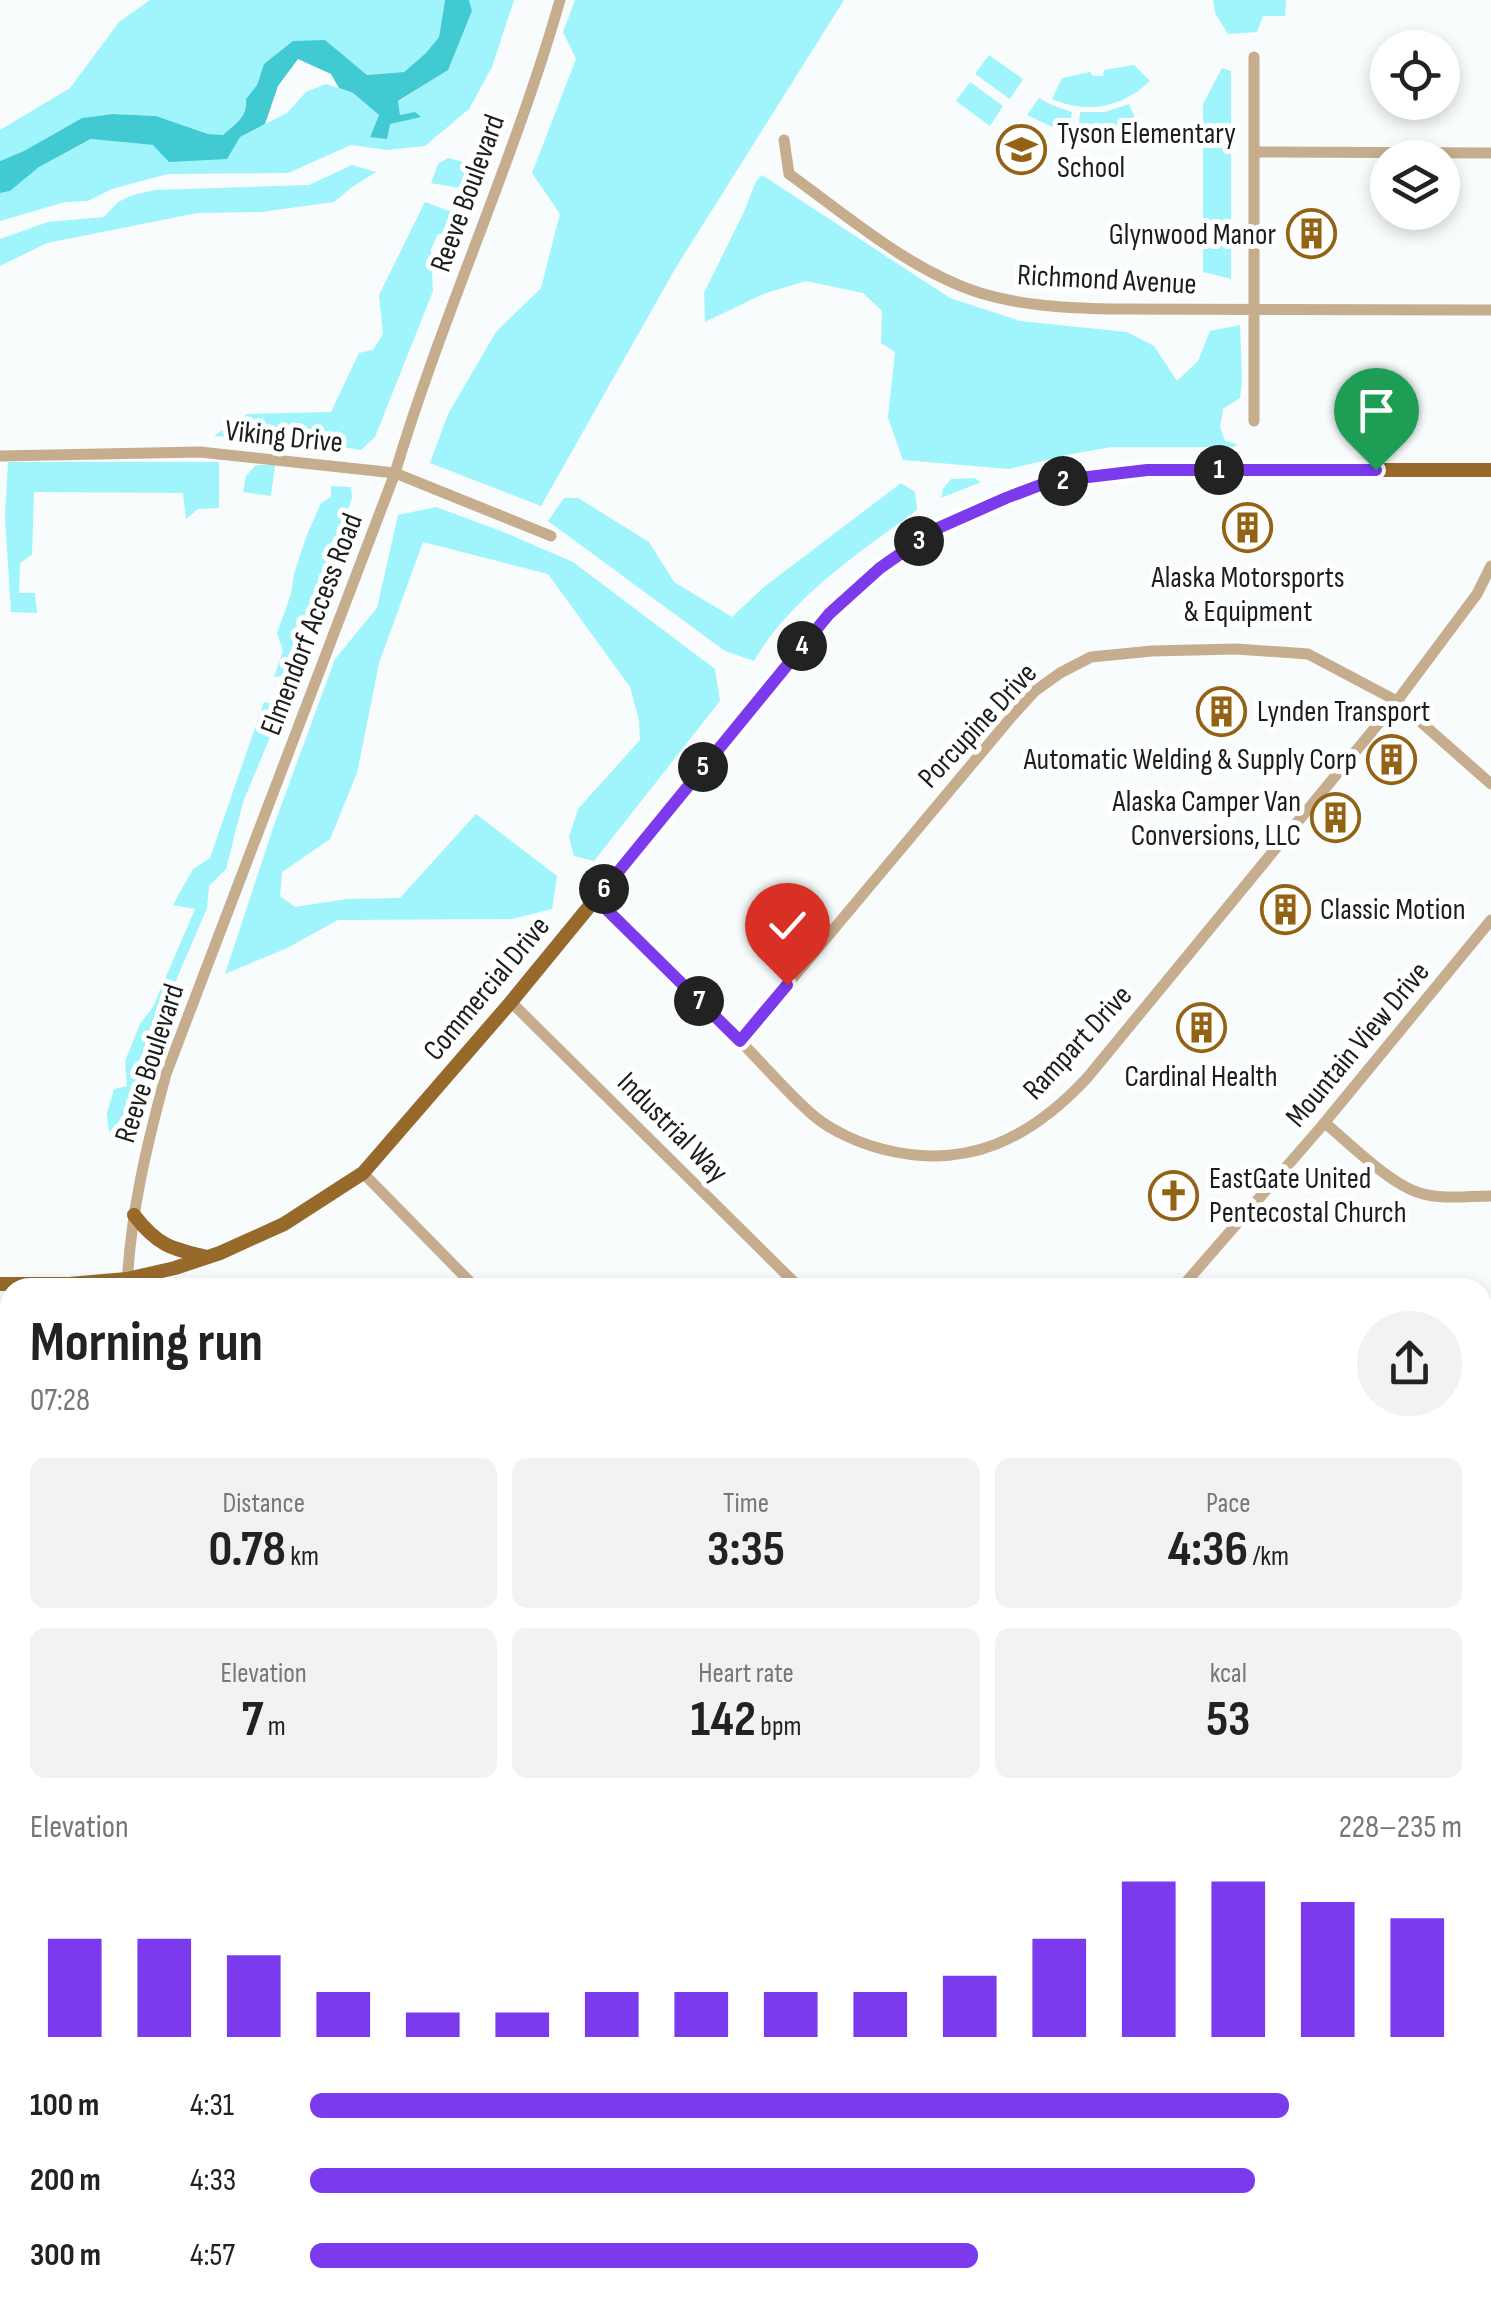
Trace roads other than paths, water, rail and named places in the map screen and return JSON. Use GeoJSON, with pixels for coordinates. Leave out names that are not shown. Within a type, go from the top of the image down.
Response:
{"type":"FeatureCollection","features":[{"type":"Feature","properties":{"kind":"main road","name":"Commercial Drive"},"geometry":{"type":"LineString","coordinates":[[143,1278],[208,1257],[284,1224],[363,1173],[511,1002],[829,614],[880,568],[936,529],[1043,484],[1130,472],[1491,470]]}},
{"type":"Feature","properties":{"kind":"main road"},"geometry":{"type":"LineString","coordinates":[[134,1215],[146,1231],[169,1248],[208,1257]]}},
{"type":"Feature","properties":{"kind":"street","name":"Reeve Boulevard"},"geometry":{"type":"LineString","coordinates":[[416,402],[543,60],[560,0]]}},
{"type":"Feature","properties":{"kind":"street"},"geometry":{"type":"LineString","coordinates":[[1254,57],[1254,421]]}},
{"type":"Feature","properties":{"kind":"street","name":"Richmond Avenue"},"geometry":{"type":"LineString","coordinates":[[784,140],[789,174],[893,249],[935,274],[978,292],[1060,308],[1491,310]]}},
{"type":"Feature","properties":{"kind":"street"},"geometry":{"type":"LineString","coordinates":[[1254,152],[1491,152]]}},
{"type":"Feature","properties":{"kind":"street","name":"Elmendorf Access Road"},"geometry":{"type":"LineString","coordinates":[[246,861],[394,473],[416,402]]}},
{"type":"Feature","properties":{"kind":"street","name":"Viking Drive"},"geometry":{"type":"LineString","coordinates":[[0,456],[200,452],[394,473],[551,536]]}},
{"type":"Feature","properties":{"kind":"street","name":"Rampart Drive"},"geometry":{"type":"LineString","coordinates":[[596,899],[815,1117],[866,1144],[896,1152],[964,1154],[994,1146],[1019,1135],[1052,1111],[1087,1078],[1396,702],[1477,594],[1491,566]]}},
{"type":"Feature","properties":{"kind":"street","name":"Porcupine Drive"},"geometry":{"type":"LineString","coordinates":[[740,1041],[1013,714],[1035,691],[1091,657],[1236,649],[1308,654],[1396,702],[1491,784]]}},
{"type":"Feature","properties":{"kind":"street","name":"Reeve Boulevard"},"geometry":{"type":"LineString","coordinates":[[128,1278],[144,1158],[166,1074],[246,861]]}},
{"type":"Feature","properties":{"kind":"street","name":"Mountain View Drive"},"geometry":{"type":"LineString","coordinates":[[1189,1278],[1325,1123],[1491,920]]}},
{"type":"Feature","properties":{"kind":"street","name":"Industrial Way"},"geometry":{"type":"LineString","coordinates":[[511,1002],[790,1278]]}},
{"type":"Feature","properties":{"kind":"street"},"geometry":{"type":"LineString","coordinates":[[1325,1123],[1394,1180],[1412,1190],[1435,1196],[1491,1196]]}},
{"type":"Feature","properties":{"kind":"street"},"geometry":{"type":"LineString","coordinates":[[363,1173],[466,1278]]}},
{"type":"Feature","properties":{"kind":"place","name":"Tyson Elementary School"},"geometry":{"type":"Point","coordinates":[1022,150]}},
{"type":"Feature","properties":{"kind":"place","name":"Glynwood Manor"},"geometry":{"type":"Point","coordinates":[1311,234]}},
{"type":"Feature","properties":{"kind":"place","name":"Alaska Motorsports & Equipment"},"geometry":{"type":"Point","coordinates":[1248,528]}},
{"type":"Feature","properties":{"kind":"place","name":"Lynden Transport"},"geometry":{"type":"Point","coordinates":[1222,711]}},
{"type":"Feature","properties":{"kind":"place","name":"Automatic Welding & Supply Corp"},"geometry":{"type":"Point","coordinates":[1392,759]}},
{"type":"Feature","properties":{"kind":"place","name":"Alaska Camper Van Conversions, LLC"},"geometry":{"type":"Point","coordinates":[1336,818]}},
{"type":"Feature","properties":{"kind":"place","name":"Classic Motion"},"geometry":{"type":"Point","coordinates":[1285,909]}},
{"type":"Feature","properties":{"kind":"place","name":"Cardinal Health"},"geometry":{"type":"Point","coordinates":[1201,1027]}},
{"type":"Feature","properties":{"kind":"place","name":"EastGate United Pentecostal Church"},"geometry":{"type":"Point","coordinates":[1174,1195]}}]}
